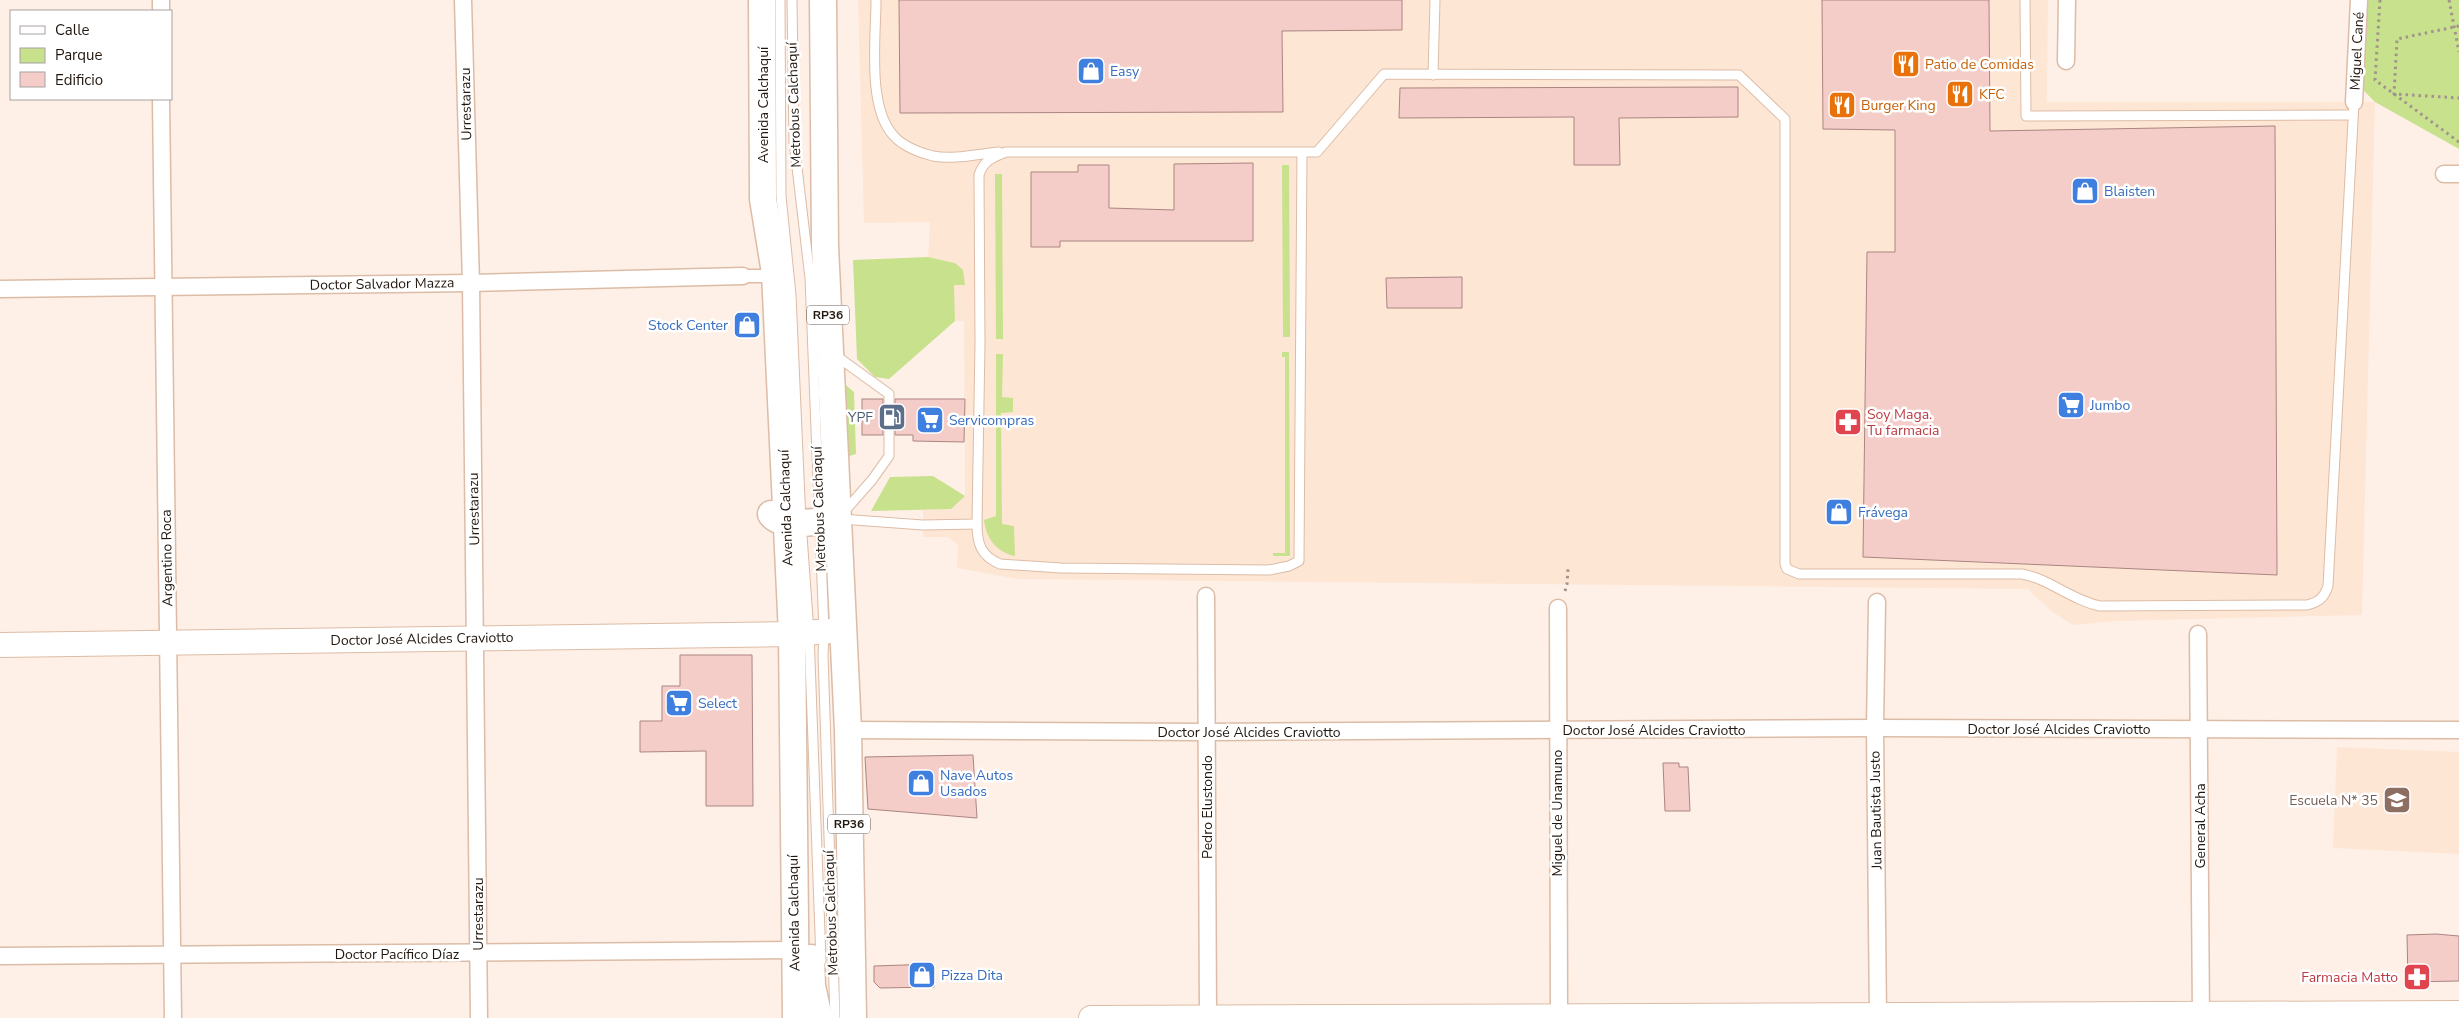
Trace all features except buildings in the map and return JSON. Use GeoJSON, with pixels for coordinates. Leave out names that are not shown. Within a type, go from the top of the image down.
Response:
{"type":"FeatureCollection","features":[{"type":"Feature","properties":{"kind":"main road","name":"Avenida Calchaquí"},"geometry":{"type":"LineString","coordinates":[[762,0],[763,199],[811,521],[817,632],[794,783],[796,1018]]}},
{"type":"Feature","properties":{"kind":"main road","name":"Avenida Calchaquí"},"geometry":{"type":"LineString","coordinates":[[823,0],[825,246],[829,351],[811,521],[817,632],[848,730],[852,1018]]}},
{"type":"Feature","properties":{"kind":"main road"},"geometry":{"type":"LineString","coordinates":[[763,199],[753,276],[768,507],[773,518],[811,521]]}},
{"type":"Feature","properties":{"kind":"main road","name":"Doctor José Alcides Craviotto"},"geometry":{"type":"LineString","coordinates":[[0,645],[476,639],[817,632]]}},
{"type":"Feature","properties":{"kind":"main road"},"geometry":{"type":"LineString","coordinates":[[794,783],[809,888],[812,986],[819,1018]]}},
{"type":"Feature","properties":{"kind":"main road"},"geometry":{"type":"LineString","coordinates":[[1091,1018],[2459,1013]]}},
{"type":"Feature","properties":{"kind":"street","name":"Urrestarazu"},"geometry":{"type":"LineString","coordinates":[[463,0],[471,283],[479,1018]]}},
{"type":"Feature","properties":{"kind":"street"},"geometry":{"type":"LineString","coordinates":[[2066,61],[2068,0]]}},
{"type":"Feature","properties":{"kind":"street","name":"Miguel Cané"},"geometry":{"type":"LineString","coordinates":[[2354,108],[2359,0]]}},
{"type":"Feature","properties":{"kind":"street","name":"Argentino Roca"},"geometry":{"type":"LineString","coordinates":[[161,100],[173,1018]]}},
{"type":"Feature","properties":{"kind":"street","name":"Doctor Salvador Mazza"},"geometry":{"type":"LineString","coordinates":[[0,289],[471,283],[753,276]]}},
{"type":"Feature","properties":{"kind":"street","name":"Pedro Elustondo"},"geometry":{"type":"LineString","coordinates":[[1206,596],[1208,1018]]}},
{"type":"Feature","properties":{"kind":"street","name":"Juan Bautista Justo"},"geometry":{"type":"LineString","coordinates":[[1876,602],[1875,728],[1878,1016]]}},
{"type":"Feature","properties":{"kind":"street","name":"Miguel de Unamuno"},"geometry":{"type":"LineString","coordinates":[[1558,608],[1559,1017]]}},
{"type":"Feature","properties":{"kind":"street","name":"General Acha"},"geometry":{"type":"LineString","coordinates":[[2198,634],[2201,1015]]}},
{"type":"Feature","properties":{"kind":"street","name":"Doctor José Alcides Craviotto"},"geometry":{"type":"LineString","coordinates":[[848,730],[1207,732],[1875,728],[2459,730]]}},
{"type":"Feature","properties":{"kind":"street","name":"Doctor Pacífico Díaz"},"geometry":{"type":"LineString","coordinates":[[0,956],[478,954],[794,950]]}},
{"type":"Feature","properties":{"kind":"lane","name":"Metrobus Calchaquí"},"geometry":{"type":"LineString","coordinates":[[780,0],[781,196],[811,521]]}},
{"type":"Feature","properties":{"kind":"lane","name":"Metrobus Calchaquí"},"geometry":{"type":"LineString","coordinates":[[792,0],[794,142],[810,278],[811,521]]}},
{"type":"Feature","properties":{"kind":"lane"},"geometry":{"type":"LineString","coordinates":[[876,0],[878,100],[884,120],[893,135],[913,149],[935,156],[1006,152],[1317,152],[1384,74],[1739,75],[1785,119],[1787,569],[1799,574],[2022,574],[2042,580],[2078,600],[2100,606],[2307,605],[2318,602],[2325,595],[2328,586],[2354,108],[2026,116],[2025,0]]}},
{"type":"Feature","properties":{"kind":"lane"},"geometry":{"type":"LineString","coordinates":[[1433,75],[1435,0]]}},
{"type":"Feature","properties":{"kind":"lane"},"geometry":{"type":"LineString","coordinates":[[1006,152],[992,157],[981,167],[979,175],[980,343],[977,524],[978,541],[982,552],[991,560],[1000,564],[1061,568],[1269,570],[1289,566],[1299,561],[1302,152]]}},
{"type":"Feature","properties":{"kind":"lane"},"geometry":{"type":"LineString","coordinates":[[811,521],[872,480],[889,456],[889,394],[829,351]]}},
{"type":"Feature","properties":{"kind":"lane"},"geometry":{"type":"LineString","coordinates":[[811,521],[923,526],[977,524]]}},
{"type":"Feature","properties":{"kind":"lane","name":"Metrobus Calchaquí"},"geometry":{"type":"LineString","coordinates":[[817,632],[821,971],[819,1018]]}},
{"type":"Feature","properties":{"kind":"lane","name":"Metrobus Calchaquí"},"geometry":{"type":"LineString","coordinates":[[817,632],[823,655],[835,1018]]}},
{"type":"Feature","properties":{"kind":"path"},"geometry":{"type":"LineString","coordinates":[[2380,0],[2375,80],[2459,142]]}},
{"type":"Feature","properties":{"kind":"path"},"geometry":{"type":"LineString","coordinates":[[2449,0],[2457,27],[2459,52]]}},
{"type":"Feature","properties":{"kind":"path"},"geometry":{"type":"LineString","coordinates":[[2394,94],[2397,39],[2457,27]]}},
{"type":"Feature","properties":{"kind":"path"},"geometry":{"type":"LineString","coordinates":[[2394,94],[2459,98]]}},
{"type":"Feature","properties":{"kind":"path"},"geometry":{"type":"LineString","coordinates":[[1558,608],[1568,584],[1568,569]]}},
{"type":"Feature","properties":{"kind":"shaded area"},"geometry":{"type":"Polygon","coordinates":[[[858,0],[2048,0],[2047,102],[2375,102],[2362,615],[2115,621],[2073,625],[2051,611],[2028,589],[1017,579],[957,568],[958,545],[948,537],[923,537],[923,510],[951,509],[965,495],[964,321],[955,321],[954,285],[965,285],[955,263],[928,257],[930,222],[864,223],[858,0]]]}},
{"type":"Feature","properties":{"kind":"shaded area","name":"Escuela N* 35"},"geometry":{"type":"Polygon","coordinates":[[[2337,747],[2459,752],[2459,854],[2333,848],[2337,747]]]}},
{"type":"Feature","properties":{"kind":"green space"},"geometry":{"type":"Polygon","coordinates":[[[2359,0],[2459,0],[2459,149],[2375,102],[2355,82],[2359,0]]]}},
{"type":"Feature","properties":{"kind":"green space"},"geometry":{"type":"Polygon","coordinates":[[[1282,165],[1289,165],[1290,337],[1283,337],[1282,165]]]}},
{"type":"Feature","properties":{"kind":"green space"},"geometry":{"type":"Polygon","coordinates":[[[995,174],[1002,174],[1003,339],[996,339],[995,174]]]}},
{"type":"Feature","properties":{"kind":"green space"},"geometry":{"type":"Polygon","coordinates":[[[928,257],[955,263],[963,270],[965,285],[954,285],[955,321],[889,379],[875,377],[857,359],[853,260],[928,257]]]}},
{"type":"Feature","properties":{"kind":"green space"},"geometry":{"type":"Polygon","coordinates":[[[1282,352],[1289,352],[1290,556],[1273,556],[1273,553],[1285,553],[1285,357],[1282,357],[1282,352]]]}},
{"type":"Feature","properties":{"kind":"green space"},"geometry":{"type":"Polygon","coordinates":[[[996,354],[1003,354],[1002,397],[1013,398],[1013,412],[1001,413],[1002,524],[1014,526],[1015,556],[997,548],[987,533],[984,520],[996,516],[996,354]]]}},
{"type":"Feature","properties":{"kind":"green space"},"geometry":{"type":"Polygon","coordinates":[[[841,381],[854,392],[856,454],[843,458],[841,381]]]}},
{"type":"Feature","properties":{"kind":"green space"},"geometry":{"type":"Polygon","coordinates":[[[933,476],[965,496],[951,509],[871,511],[890,477],[933,476]]]}},
{"type":"Feature","properties":{"kind":"place","name":"Patio de Comidas"},"geometry":{"type":"Point","coordinates":[1906,64]}},
{"type":"Feature","properties":{"kind":"place","name":"Easy"},"geometry":{"type":"Point","coordinates":[1091,71]}},
{"type":"Feature","properties":{"kind":"place","name":"KFC"},"geometry":{"type":"Point","coordinates":[1960,94]}},
{"type":"Feature","properties":{"kind":"place","name":"Burger King"},"geometry":{"type":"Point","coordinates":[1842,105]}},
{"type":"Feature","properties":{"kind":"place","name":"Blaisten"},"geometry":{"type":"Point","coordinates":[2085,191]}},
{"type":"Feature","properties":{"kind":"place","name":"Stock Center"},"geometry":{"type":"Point","coordinates":[747,325]}},
{"type":"Feature","properties":{"kind":"place","name":"Jumbo"},"geometry":{"type":"Point","coordinates":[2071,405]}},
{"type":"Feature","properties":{"kind":"place","name":"YPF"},"geometry":{"type":"Point","coordinates":[892,417]}},
{"type":"Feature","properties":{"kind":"place","name":"Servicompras"},"geometry":{"type":"Point","coordinates":[930,420]}},
{"type":"Feature","properties":{"kind":"place","name":"Soy Maga. Tu farmacia"},"geometry":{"type":"Point","coordinates":[1848,422]}},
{"type":"Feature","properties":{"kind":"place","name":"Frávega"},"geometry":{"type":"Point","coordinates":[1839,512]}},
{"type":"Feature","properties":{"kind":"place","name":"Select"},"geometry":{"type":"Point","coordinates":[679,703]}},
{"type":"Feature","properties":{"kind":"place","name":"Nave Autos Usados"},"geometry":{"type":"Point","coordinates":[921,783]}},
{"type":"Feature","properties":{"kind":"place","name":"Escuela N* 35"},"geometry":{"type":"Point","coordinates":[2397,800]}},
{"type":"Feature","properties":{"kind":"place","name":"Pizza Dita"},"geometry":{"type":"Point","coordinates":[922,975]}},
{"type":"Feature","properties":{"kind":"place","name":"Farmacia Matto"},"geometry":{"type":"Point","coordinates":[2417,977]}}]}
